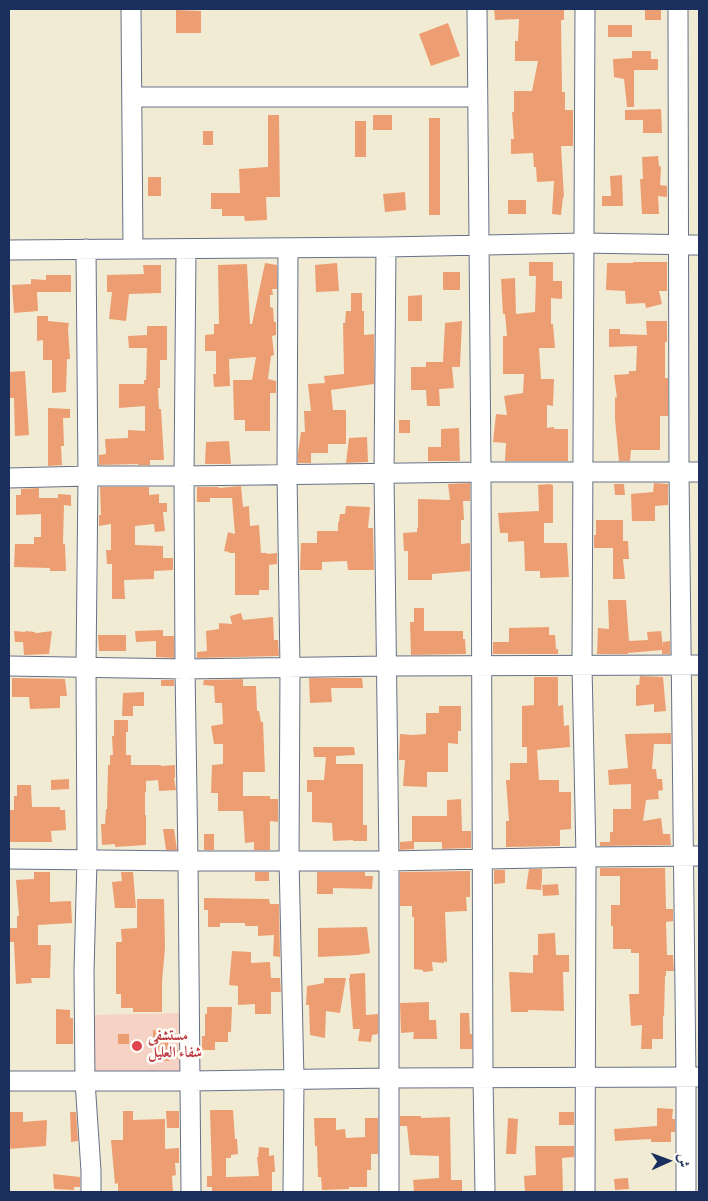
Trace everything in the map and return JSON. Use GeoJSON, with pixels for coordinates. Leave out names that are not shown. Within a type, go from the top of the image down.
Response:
{"type":"FeatureCollection","features":[{"type":"Feature","properties":{"kind":"street"},"geometry":{"type":"LineString","coordinates":[[131,9],[133,249]]}},
{"type":"Feature","properties":{"kind":"street"},"geometry":{"type":"LineString","coordinates":[[477,9],[485,1192]]}},
{"type":"Feature","properties":{"kind":"street"},"geometry":{"type":"LineString","coordinates":[[585,9],[582,666],[586,857],[585,1192]]}},
{"type":"Feature","properties":{"kind":"street"},"geometry":{"type":"LineString","coordinates":[[678,9],[679,472],[690,665],[693,1077],[686,1192]]}},
{"type":"Feature","properties":{"kind":"street"},"geometry":{"type":"LineString","coordinates":[[132,97],[477,97]]}},
{"type":"Feature","properties":{"kind":"street"},"geometry":{"type":"LineString","coordinates":[[9,250],[479,246],[584,243],[699,245]]}},
{"type":"Feature","properties":{"kind":"street"},"geometry":{"type":"LineString","coordinates":[[386,247],[384,474],[389,861],[389,1192]]}},
{"type":"Feature","properties":{"kind":"street"},"geometry":{"type":"LineString","coordinates":[[288,248],[289,860],[294,1079],[293,1192]]}},
{"type":"Feature","properties":{"kind":"street"},"geometry":{"type":"LineString","coordinates":[[86,249],[88,476],[86,667],[87,860],[84,971],[85,1081],[91,1192]]}},
{"type":"Feature","properties":{"kind":"street"},"geometry":{"type":"LineString","coordinates":[[186,249],[185,669],[192,1192]]}},
{"type":"Feature","properties":{"kind":"street"},"geometry":{"type":"LineString","coordinates":[[9,478],[481,472],[699,472]]}},
{"type":"Feature","properties":{"kind":"street"},"geometry":{"type":"LineString","coordinates":[[9,666],[185,669],[690,665]]}},
{"type":"Feature","properties":{"kind":"street"},"geometry":{"type":"LineString","coordinates":[[9,859],[389,861],[691,856]]}},
{"type":"Feature","properties":{"kind":"street"},"geometry":{"type":"LineString","coordinates":[[9,1081],[693,1077]]}},
{"type":"Feature","properties":{"kind":"shaded area","name":"مستشفى شفاء العليل"},"geometry":{"type":"Polygon","coordinates":[[[185,1013],[186,1077],[89,1078],[88,1015],[185,1013]]]}},
{"type":"Feature","properties":{"kind":"building"},"geometry":{"type":"Polygon","coordinates":[[[494,9],[564,9],[564,20],[561,20],[562,92],[565,92],[565,110],[573,110],[573,146],[561,146],[564,197],[561,215],[552,214],[554,181],[537,182],[533,153],[511,154],[511,139],[514,139],[512,112],[514,112],[514,91],[532,91],[538,61],[515,61],[515,41],[518,41],[519,19],[495,20],[494,9]]]}},
{"type":"Feature","properties":{"kind":"building"},"geometry":{"type":"Polygon","coordinates":[[[176,10],[201,11],[201,33],[176,33],[176,10]]]}},
{"type":"Feature","properties":{"kind":"building"},"geometry":{"type":"Polygon","coordinates":[[[645,10],[661,10],[661,20],[645,20],[645,10]]]}},
{"type":"Feature","properties":{"kind":"building"},"geometry":{"type":"Polygon","coordinates":[[[448,23],[460,56],[431,66],[419,34],[448,23]]]}},
{"type":"Feature","properties":{"kind":"building"},"geometry":{"type":"Polygon","coordinates":[[[608,25],[632,25],[632,37],[608,37],[608,25]]]}},
{"type":"Feature","properties":{"kind":"building"},"geometry":{"type":"Polygon","coordinates":[[[632,51],[651,51],[651,59],[658,59],[658,70],[634,70],[634,107],[627,107],[624,79],[614,77],[613,59],[632,58],[632,51]]]}},
{"type":"Feature","properties":{"kind":"building"},"geometry":{"type":"Polygon","coordinates":[[[661,109],[662,133],[643,133],[643,120],[625,120],[625,110],[661,109]]]}},
{"type":"Feature","properties":{"kind":"building"},"geometry":{"type":"Polygon","coordinates":[[[268,115],[279,115],[280,197],[266,197],[267,220],[245,221],[244,216],[222,216],[222,209],[211,209],[211,193],[240,193],[239,169],[268,167],[268,115]]]}},
{"type":"Feature","properties":{"kind":"building"},"geometry":{"type":"Polygon","coordinates":[[[373,115],[392,115],[392,130],[373,130],[373,115]]]}},
{"type":"Feature","properties":{"kind":"building"},"geometry":{"type":"Polygon","coordinates":[[[429,118],[440,118],[440,215],[429,215],[429,118]]]}},
{"type":"Feature","properties":{"kind":"building"},"geometry":{"type":"Polygon","coordinates":[[[355,121],[366,121],[366,157],[355,157],[355,121]]]}},
{"type":"Feature","properties":{"kind":"building"},"geometry":{"type":"Polygon","coordinates":[[[203,131],[213,131],[213,145],[203,145],[203,131]]]}},
{"type":"Feature","properties":{"kind":"building"},"geometry":{"type":"Polygon","coordinates":[[[658,156],[659,166],[661,167],[660,185],[667,186],[667,197],[658,196],[659,214],[642,214],[640,179],[643,179],[642,157],[658,156]]]}},
{"type":"Feature","properties":{"kind":"building"},"geometry":{"type":"Polygon","coordinates":[[[622,175],[623,206],[602,206],[602,196],[611,196],[610,176],[622,175]]]}},
{"type":"Feature","properties":{"kind":"building"},"geometry":{"type":"Polygon","coordinates":[[[148,177],[161,177],[161,196],[148,196],[148,177]]]}},
{"type":"Feature","properties":{"kind":"building"},"geometry":{"type":"Polygon","coordinates":[[[405,192],[406,210],[385,212],[383,194],[405,192]]]}},
{"type":"Feature","properties":{"kind":"building"},"geometry":{"type":"Polygon","coordinates":[[[508,200],[526,200],[526,214],[508,214],[508,200]]]}},
{"type":"Feature","properties":{"kind":"building"},"geometry":{"type":"Polygon","coordinates":[[[529,262],[553,262],[553,281],[562,281],[562,299],[551,298],[551,324],[553,324],[555,348],[539,348],[541,379],[554,379],[553,406],[547,405],[547,428],[568,429],[568,461],[505,461],[506,443],[493,442],[496,414],[507,415],[504,396],[523,393],[524,374],[503,374],[503,336],[507,336],[505,314],[503,314],[501,279],[515,278],[516,314],[535,312],[536,276],[529,276],[529,262]]]}},
{"type":"Feature","properties":{"kind":"building"},"geometry":{"type":"Polygon","coordinates":[[[667,262],[667,291],[659,291],[662,304],[646,308],[645,303],[626,304],[625,291],[606,290],[607,263],[667,262]]]}},
{"type":"Feature","properties":{"kind":"building"},"geometry":{"type":"Polygon","coordinates":[[[265,263],[277,265],[277,289],[272,289],[273,295],[270,295],[270,307],[273,308],[274,322],[276,322],[276,335],[272,336],[274,355],[271,356],[268,379],[276,381],[276,393],[270,393],[270,431],[245,431],[245,420],[234,420],[233,380],[252,380],[256,357],[229,359],[230,386],[214,387],[213,374],[216,374],[216,351],[205,351],[205,335],[214,334],[214,324],[219,324],[218,265],[247,264],[250,324],[252,324],[265,263]]]}},
{"type":"Feature","properties":{"kind":"building"},"geometry":{"type":"Polygon","coordinates":[[[337,263],[339,291],[316,292],[315,265],[337,263]]]}},
{"type":"Feature","properties":{"kind":"building"},"geometry":{"type":"Polygon","coordinates":[[[143,265],[161,265],[161,293],[129,294],[126,321],[109,319],[112,292],[107,292],[107,275],[144,274],[143,265]]]}},
{"type":"Feature","properties":{"kind":"building"},"geometry":{"type":"Polygon","coordinates":[[[443,272],[460,272],[460,290],[443,290],[443,272]]]}},
{"type":"Feature","properties":{"kind":"building"},"geometry":{"type":"Polygon","coordinates":[[[46,275],[71,275],[71,292],[37,292],[38,311],[14,313],[12,285],[31,284],[31,279],[46,280],[46,275]]]}},
{"type":"Feature","properties":{"kind":"building"},"geometry":{"type":"Polygon","coordinates":[[[351,293],[362,293],[364,335],[374,334],[374,384],[331,390],[333,410],[346,410],[346,444],[328,444],[328,453],[311,453],[311,463],[298,463],[301,432],[305,432],[304,411],[311,411],[308,384],[325,383],[324,376],[344,374],[343,323],[345,323],[346,311],[351,311],[351,293]]]}},
{"type":"Feature","properties":{"kind":"building"},"geometry":{"type":"Polygon","coordinates":[[[422,295],[422,321],[408,321],[408,296],[422,295]]]}},
{"type":"Feature","properties":{"kind":"building"},"geometry":{"type":"Polygon","coordinates":[[[37,316],[48,316],[48,321],[69,323],[70,359],[67,359],[66,392],[52,393],[52,360],[43,360],[43,340],[37,341],[37,316]]]}},
{"type":"Feature","properties":{"kind":"building"},"geometry":{"type":"Polygon","coordinates":[[[462,321],[460,367],[452,367],[454,388],[439,389],[440,406],[427,406],[426,390],[411,390],[411,367],[426,367],[426,362],[443,362],[445,323],[462,321]]]}},
{"type":"Feature","properties":{"kind":"building"},"geometry":{"type":"Polygon","coordinates":[[[646,321],[667,321],[665,378],[668,378],[668,416],[660,416],[660,450],[631,450],[630,461],[619,461],[615,419],[615,397],[617,398],[614,375],[629,374],[629,371],[636,371],[637,346],[609,347],[609,329],[620,329],[620,334],[647,335],[646,321]]]}},
{"type":"Feature","properties":{"kind":"building"},"geometry":{"type":"Polygon","coordinates":[[[147,326],[167,326],[167,360],[160,360],[160,388],[158,388],[164,460],[150,460],[150,465],[99,465],[99,455],[106,454],[105,439],[128,438],[128,430],[145,431],[145,406],[119,408],[119,384],[144,384],[144,380],[146,380],[147,348],[129,348],[128,336],[147,335],[147,326]]]}},
{"type":"Feature","properties":{"kind":"building"},"geometry":{"type":"Polygon","coordinates":[[[25,371],[29,435],[15,436],[14,398],[9,398],[9,372],[25,371]]]}},
{"type":"Feature","properties":{"kind":"building"},"geometry":{"type":"Polygon","coordinates":[[[48,408],[70,409],[70,418],[63,418],[64,446],[61,446],[62,465],[48,466],[48,408]]]}},
{"type":"Feature","properties":{"kind":"building"},"geometry":{"type":"Polygon","coordinates":[[[399,420],[410,420],[410,433],[399,433],[399,420]]]}},
{"type":"Feature","properties":{"kind":"building"},"geometry":{"type":"Polygon","coordinates":[[[459,428],[460,461],[428,461],[428,447],[441,447],[441,429],[459,428]]]}},
{"type":"Feature","properties":{"kind":"building"},"geometry":{"type":"Polygon","coordinates":[[[367,437],[368,462],[346,463],[349,438],[367,437]]]}},
{"type":"Feature","properties":{"kind":"building"},"geometry":{"type":"Polygon","coordinates":[[[229,441],[231,464],[205,464],[206,442],[229,441]]]}},
{"type":"Feature","properties":{"kind":"building"},"geometry":{"type":"Polygon","coordinates":[[[470,483],[470,501],[463,501],[464,520],[461,520],[461,544],[470,543],[470,571],[432,574],[432,580],[408,580],[408,551],[404,551],[403,533],[417,532],[418,499],[450,500],[448,484],[470,483]]]}},
{"type":"Feature","properties":{"kind":"building"},"geometry":{"type":"Polygon","coordinates":[[[654,483],[668,484],[668,505],[655,506],[655,521],[632,521],[631,494],[653,492],[654,483]]]}},
{"type":"Feature","properties":{"kind":"building"},"geometry":{"type":"Polygon","coordinates":[[[614,484],[624,484],[625,495],[615,495],[614,484]]]}},
{"type":"Feature","properties":{"kind":"building"},"geometry":{"type":"Polygon","coordinates":[[[538,485],[553,485],[553,523],[544,523],[544,543],[567,543],[569,577],[540,578],[540,571],[525,571],[524,541],[508,542],[508,533],[500,533],[498,513],[539,511],[538,485]]]}},
{"type":"Feature","properties":{"kind":"building"},"geometry":{"type":"Polygon","coordinates":[[[241,486],[243,507],[249,506],[250,526],[259,525],[261,553],[277,553],[277,564],[269,565],[269,590],[259,590],[259,595],[235,595],[235,553],[224,551],[228,532],[235,534],[232,498],[210,498],[210,502],[197,502],[197,487],[241,486]]]}},
{"type":"Feature","properties":{"kind":"building"},"geometry":{"type":"Polygon","coordinates":[[[100,487],[149,487],[149,495],[159,494],[159,503],[167,503],[167,512],[163,512],[165,531],[155,532],[154,524],[135,526],[135,545],[163,546],[163,558],[173,558],[173,570],[154,571],[154,579],[124,580],[125,599],[112,599],[112,564],[107,564],[106,550],[111,550],[111,524],[99,526],[99,515],[101,515],[100,487]]]}},
{"type":"Feature","properties":{"kind":"building"},"geometry":{"type":"Polygon","coordinates":[[[39,488],[39,498],[58,498],[58,494],[71,495],[71,506],[64,505],[63,544],[65,544],[66,571],[50,571],[50,568],[14,567],[15,544],[34,544],[34,537],[41,537],[41,514],[16,515],[16,495],[21,495],[21,489],[39,488]]]}},
{"type":"Feature","properties":{"kind":"building"},"geometry":{"type":"Polygon","coordinates":[[[346,506],[370,507],[368,528],[373,528],[374,570],[348,570],[347,561],[322,562],[322,570],[300,570],[301,543],[317,543],[317,531],[338,531],[340,514],[345,514],[346,506]]]}},
{"type":"Feature","properties":{"kind":"building"},"geometry":{"type":"Polygon","coordinates":[[[596,520],[623,520],[623,541],[628,541],[629,559],[623,559],[625,579],[613,579],[613,548],[594,548],[596,520]]]}},
{"type":"Feature","properties":{"kind":"building"},"geometry":{"type":"Polygon","coordinates":[[[608,600],[626,600],[629,641],[648,640],[647,632],[661,631],[663,647],[663,642],[670,641],[670,654],[662,654],[662,650],[628,654],[597,654],[598,628],[609,629],[608,600]]]}},
{"type":"Feature","properties":{"kind":"building"},"geometry":{"type":"Polygon","coordinates":[[[414,608],[424,608],[424,631],[463,631],[466,654],[411,655],[410,622],[414,622],[414,608]]]}},
{"type":"Feature","properties":{"kind":"building"},"geometry":{"type":"Polygon","coordinates":[[[241,613],[243,620],[273,617],[274,640],[278,640],[279,656],[197,658],[197,652],[207,651],[206,631],[219,629],[219,623],[232,624],[230,616],[241,613]]]}},
{"type":"Feature","properties":{"kind":"building"},"geometry":{"type":"Polygon","coordinates":[[[549,627],[549,635],[555,635],[558,654],[493,654],[493,642],[509,642],[509,628],[549,627]]]}},
{"type":"Feature","properties":{"kind":"building"},"geometry":{"type":"Polygon","coordinates":[[[163,630],[163,636],[174,636],[174,658],[156,657],[156,641],[136,642],[135,631],[163,630]]]}},
{"type":"Feature","properties":{"kind":"building"},"geometry":{"type":"Polygon","coordinates":[[[14,631],[37,633],[52,631],[49,654],[24,655],[23,642],[15,642],[14,631]]]}},
{"type":"Feature","properties":{"kind":"building"},"geometry":{"type":"Polygon","coordinates":[[[98,635],[126,635],[126,651],[99,651],[98,635]]]}},
{"type":"Feature","properties":{"kind":"building"},"geometry":{"type":"Polygon","coordinates":[[[640,676],[663,677],[666,711],[654,712],[654,704],[636,706],[636,685],[639,685],[640,676]]]}},
{"type":"Feature","properties":{"kind":"building"},"geometry":{"type":"Polygon","coordinates":[[[534,677],[558,677],[558,706],[563,705],[564,726],[569,725],[570,747],[537,750],[539,780],[559,780],[559,792],[571,792],[571,829],[560,830],[560,846],[506,847],[506,821],[509,821],[506,780],[510,780],[510,763],[527,763],[527,747],[522,747],[522,706],[534,705],[534,677]]]}},
{"type":"Feature","properties":{"kind":"building"},"geometry":{"type":"Polygon","coordinates":[[[12,678],[65,679],[67,696],[60,696],[60,708],[30,709],[29,697],[12,697],[12,678]]]}},
{"type":"Feature","properties":{"kind":"building"},"geometry":{"type":"Polygon","coordinates":[[[309,678],[362,678],[363,688],[331,688],[332,702],[310,703],[309,678]]]}},
{"type":"Feature","properties":{"kind":"building"},"geometry":{"type":"Polygon","coordinates":[[[243,679],[243,686],[256,686],[257,711],[259,711],[261,722],[263,722],[265,772],[243,772],[243,796],[270,796],[270,799],[278,799],[278,822],[270,821],[270,850],[254,850],[254,842],[245,843],[243,811],[218,811],[218,793],[211,793],[212,765],[223,764],[223,744],[214,744],[211,726],[223,724],[222,703],[215,703],[214,686],[203,685],[204,680],[243,679]]]}},
{"type":"Feature","properties":{"kind":"building"},"geometry":{"type":"Polygon","coordinates":[[[161,680],[174,680],[174,686],[161,686],[161,680]]]}},
{"type":"Feature","properties":{"kind":"building"},"geometry":{"type":"Polygon","coordinates":[[[144,692],[144,706],[133,706],[133,716],[122,716],[123,693],[144,692]]]}},
{"type":"Feature","properties":{"kind":"building"},"geometry":{"type":"Polygon","coordinates":[[[439,706],[461,706],[461,731],[458,731],[458,744],[448,743],[448,772],[427,772],[427,787],[403,786],[405,760],[399,760],[400,734],[426,734],[426,713],[439,713],[439,706]]]}},
{"type":"Feature","properties":{"kind":"building"},"geometry":{"type":"Polygon","coordinates":[[[114,720],[128,720],[126,755],[131,755],[131,765],[175,765],[174,778],[176,790],[159,791],[158,780],[146,781],[146,845],[115,847],[115,844],[102,845],[101,824],[105,824],[107,809],[108,765],[110,765],[110,755],[113,755],[112,736],[114,736],[114,720]]]}},
{"type":"Feature","properties":{"kind":"building"},"geometry":{"type":"Polygon","coordinates":[[[671,733],[671,744],[654,744],[652,769],[656,769],[657,779],[662,779],[663,790],[658,791],[659,799],[646,800],[643,821],[661,818],[663,834],[670,834],[671,845],[600,846],[600,842],[610,842],[610,832],[613,832],[613,809],[631,809],[631,784],[609,785],[608,770],[628,768],[625,734],[671,733]]]}},
{"type":"Feature","properties":{"kind":"building"},"geometry":{"type":"Polygon","coordinates":[[[313,747],[354,747],[355,755],[336,756],[336,764],[363,764],[363,825],[367,825],[367,841],[333,841],[332,823],[312,822],[312,792],[307,792],[307,780],[324,780],[326,757],[314,757],[313,747]]]}},
{"type":"Feature","properties":{"kind":"building"},"geometry":{"type":"Polygon","coordinates":[[[69,779],[69,789],[51,790],[51,780],[69,779]]]}},
{"type":"Feature","properties":{"kind":"building"},"geometry":{"type":"Polygon","coordinates":[[[17,785],[31,785],[32,807],[60,807],[60,810],[65,810],[66,830],[51,831],[52,842],[10,842],[10,810],[14,810],[14,796],[17,796],[17,785]]]}},
{"type":"Feature","properties":{"kind":"building"},"geometry":{"type":"Polygon","coordinates":[[[461,799],[462,831],[471,831],[471,848],[442,849],[442,842],[414,842],[414,849],[400,850],[400,842],[412,841],[412,816],[447,816],[447,800],[461,799]]]}},
{"type":"Feature","properties":{"kind":"building"},"geometry":{"type":"Polygon","coordinates":[[[163,829],[174,829],[177,850],[166,850],[163,829]]]}},
{"type":"Feature","properties":{"kind":"building"},"geometry":{"type":"Polygon","coordinates":[[[204,834],[214,834],[214,850],[204,850],[204,834]]]}},
{"type":"Feature","properties":{"kind":"building"},"geometry":{"type":"Polygon","coordinates":[[[600,868],[665,868],[666,909],[673,909],[673,921],[666,922],[667,955],[673,955],[674,971],[666,971],[665,976],[663,1039],[652,1039],[652,1049],[641,1049],[642,1025],[631,1026],[629,994],[639,994],[639,953],[631,953],[631,949],[613,949],[611,905],[620,905],[620,876],[600,876],[600,868]]]}},
{"type":"Feature","properties":{"kind":"building"},"geometry":{"type":"Polygon","coordinates":[[[529,869],[542,869],[541,890],[526,889],[529,869]]]}},
{"type":"Feature","properties":{"kind":"building"},"geometry":{"type":"Polygon","coordinates":[[[494,870],[505,870],[505,883],[494,884],[494,870]]]}},
{"type":"Feature","properties":{"kind":"building"},"geometry":{"type":"Polygon","coordinates":[[[470,871],[470,897],[466,897],[467,911],[445,912],[447,962],[432,962],[433,971],[423,972],[423,970],[414,969],[414,917],[412,917],[412,906],[400,906],[400,872],[470,871]]]}},
{"type":"Feature","properties":{"kind":"building"},"geometry":{"type":"Polygon","coordinates":[[[34,872],[50,872],[50,902],[71,901],[72,923],[38,925],[38,945],[51,945],[50,978],[31,978],[32,983],[16,984],[14,942],[9,942],[9,928],[17,928],[17,916],[19,916],[16,880],[34,879],[34,872]]]}},
{"type":"Feature","properties":{"kind":"building"},"geometry":{"type":"Polygon","coordinates":[[[121,872],[133,872],[136,908],[115,908],[112,882],[122,881],[121,872]]]}},
{"type":"Feature","properties":{"kind":"building"},"geometry":{"type":"Polygon","coordinates":[[[255,872],[269,872],[269,881],[255,881],[255,872]]]}},
{"type":"Feature","properties":{"kind":"building"},"geometry":{"type":"Polygon","coordinates":[[[317,872],[365,872],[365,876],[373,876],[372,889],[333,888],[333,894],[317,894],[317,872]]]}},
{"type":"Feature","properties":{"kind":"building"},"geometry":{"type":"Polygon","coordinates":[[[558,884],[559,895],[543,896],[542,885],[558,884]]]}},
{"type":"Feature","properties":{"kind":"building"},"geometry":{"type":"Polygon","coordinates":[[[204,898],[269,899],[270,904],[279,904],[280,957],[273,956],[274,935],[258,936],[258,926],[245,926],[245,923],[220,923],[220,927],[208,927],[208,910],[204,910],[204,898]]]}},
{"type":"Feature","properties":{"kind":"building"},"geometry":{"type":"Polygon","coordinates":[[[137,899],[164,899],[165,948],[162,1012],[133,1012],[133,1008],[121,1008],[121,994],[116,994],[116,942],[122,942],[121,929],[137,928],[137,899]]]}},
{"type":"Feature","properties":{"kind":"building"},"geometry":{"type":"Polygon","coordinates":[[[367,927],[370,953],[318,957],[318,928],[367,927]]]}},
{"type":"Feature","properties":{"kind":"building"},"geometry":{"type":"Polygon","coordinates":[[[555,933],[556,955],[569,955],[569,972],[563,972],[564,1011],[528,1010],[528,1012],[511,1012],[509,972],[533,973],[533,955],[538,955],[538,934],[555,933]]]}},
{"type":"Feature","properties":{"kind":"building"},"geometry":{"type":"Polygon","coordinates":[[[232,951],[251,952],[251,963],[270,962],[271,978],[280,978],[281,992],[271,992],[271,1014],[255,1014],[255,1004],[238,1005],[238,986],[229,985],[232,951]]]}},
{"type":"Feature","properties":{"kind":"building"},"geometry":{"type":"Polygon","coordinates":[[[365,973],[366,1015],[378,1014],[378,1034],[372,1035],[371,1042],[358,1041],[360,1029],[353,1029],[349,978],[350,974],[365,973]]]}},
{"type":"Feature","properties":{"kind":"building"},"geometry":{"type":"Polygon","coordinates":[[[324,978],[346,978],[340,1013],[326,1011],[325,1038],[310,1035],[309,1005],[306,1005],[307,986],[324,983],[324,978]]]}},
{"type":"Feature","properties":{"kind":"building"},"geometry":{"type":"Polygon","coordinates":[[[429,1002],[429,1020],[436,1020],[437,1039],[413,1039],[414,1032],[401,1033],[400,1003],[429,1002]]]}},
{"type":"Feature","properties":{"kind":"building"},"geometry":{"type":"Polygon","coordinates":[[[207,1007],[232,1007],[231,1032],[228,1032],[228,1042],[215,1042],[215,1050],[202,1050],[202,1036],[205,1036],[205,1014],[207,1014],[207,1007]]]}},
{"type":"Feature","properties":{"kind":"building"},"geometry":{"type":"Polygon","coordinates":[[[56,1009],[70,1010],[70,1018],[73,1018],[73,1044],[56,1044],[56,1009]]]}},
{"type":"Feature","properties":{"kind":"building"},"geometry":{"type":"Polygon","coordinates":[[[460,1013],[469,1013],[472,1049],[460,1049],[460,1013]]]}},
{"type":"Feature","properties":{"kind":"building"},"geometry":{"type":"Polygon","coordinates":[[[153,1030],[168,1031],[168,1048],[178,1049],[179,1058],[170,1059],[170,1061],[156,1060],[157,1045],[153,1045],[153,1030]]]}},
{"type":"Feature","properties":{"kind":"building"},"geometry":{"type":"Polygon","coordinates":[[[118,1034],[129,1034],[129,1044],[118,1044],[118,1034]]]}},
{"type":"Feature","properties":{"kind":"building"},"geometry":{"type":"Polygon","coordinates":[[[657,1108],[673,1109],[672,1119],[675,1119],[675,1132],[671,1132],[671,1142],[651,1142],[651,1139],[615,1141],[614,1129],[657,1126],[657,1108]]]}},
{"type":"Feature","properties":{"kind":"building"},"geometry":{"type":"Polygon","coordinates":[[[210,1110],[233,1110],[238,1154],[231,1155],[231,1158],[226,1158],[226,1177],[259,1176],[257,1157],[259,1147],[269,1148],[269,1156],[274,1155],[275,1172],[272,1172],[272,1192],[212,1192],[212,1187],[207,1187],[207,1176],[212,1176],[210,1110]]]}},
{"type":"Feature","properties":{"kind":"building"},"geometry":{"type":"Polygon","coordinates":[[[123,1111],[133,1111],[133,1120],[165,1119],[165,1149],[179,1148],[179,1163],[175,1163],[176,1175],[172,1176],[173,1192],[118,1192],[118,1183],[115,1184],[111,1140],[123,1140],[123,1111]]]}},
{"type":"Feature","properties":{"kind":"building"},"geometry":{"type":"Polygon","coordinates":[[[166,1111],[179,1111],[179,1128],[167,1128],[166,1111]]]}},
{"type":"Feature","properties":{"kind":"building"},"geometry":{"type":"Polygon","coordinates":[[[9,1112],[23,1112],[23,1122],[47,1120],[46,1146],[9,1149],[9,1112]]]}},
{"type":"Feature","properties":{"kind":"building"},"geometry":{"type":"Polygon","coordinates":[[[70,1112],[76,1112],[78,1141],[71,1142],[70,1112]]]}},
{"type":"Feature","properties":{"kind":"building"},"geometry":{"type":"Polygon","coordinates":[[[559,1112],[574,1112],[574,1125],[559,1125],[559,1112]]]}},
{"type":"Feature","properties":{"kind":"building"},"geometry":{"type":"Polygon","coordinates":[[[400,1116],[421,1116],[421,1118],[450,1117],[451,1180],[462,1180],[462,1192],[414,1192],[413,1180],[439,1178],[439,1156],[410,1155],[407,1126],[400,1126],[400,1116]]]}},
{"type":"Feature","properties":{"kind":"building"},"geometry":{"type":"Polygon","coordinates":[[[314,1118],[336,1118],[336,1130],[345,1129],[346,1138],[365,1137],[365,1118],[378,1118],[378,1154],[371,1154],[371,1170],[367,1170],[367,1187],[322,1190],[321,1177],[318,1177],[314,1118]]]}},
{"type":"Feature","properties":{"kind":"building"},"geometry":{"type":"Polygon","coordinates":[[[508,1118],[518,1119],[516,1154],[506,1154],[508,1118]]]}},
{"type":"Feature","properties":{"kind":"building"},"geometry":{"type":"Polygon","coordinates":[[[535,1146],[574,1146],[574,1157],[562,1158],[563,1191],[525,1192],[524,1176],[536,1175],[535,1146]]]}},
{"type":"Feature","properties":{"kind":"building"},"geometry":{"type":"Polygon","coordinates":[[[53,1174],[80,1177],[80,1187],[74,1187],[74,1190],[54,1189],[53,1174]]]}},
{"type":"Feature","properties":{"kind":"building"},"geometry":{"type":"Polygon","coordinates":[[[628,1178],[629,1189],[615,1190],[614,1179],[628,1178]]]}},
{"type":"Feature","properties":{"kind":"place","name":"مستشفى شفاء العليل"},"geometry":{"type":"Point","coordinates":[137,1046]}}]}
